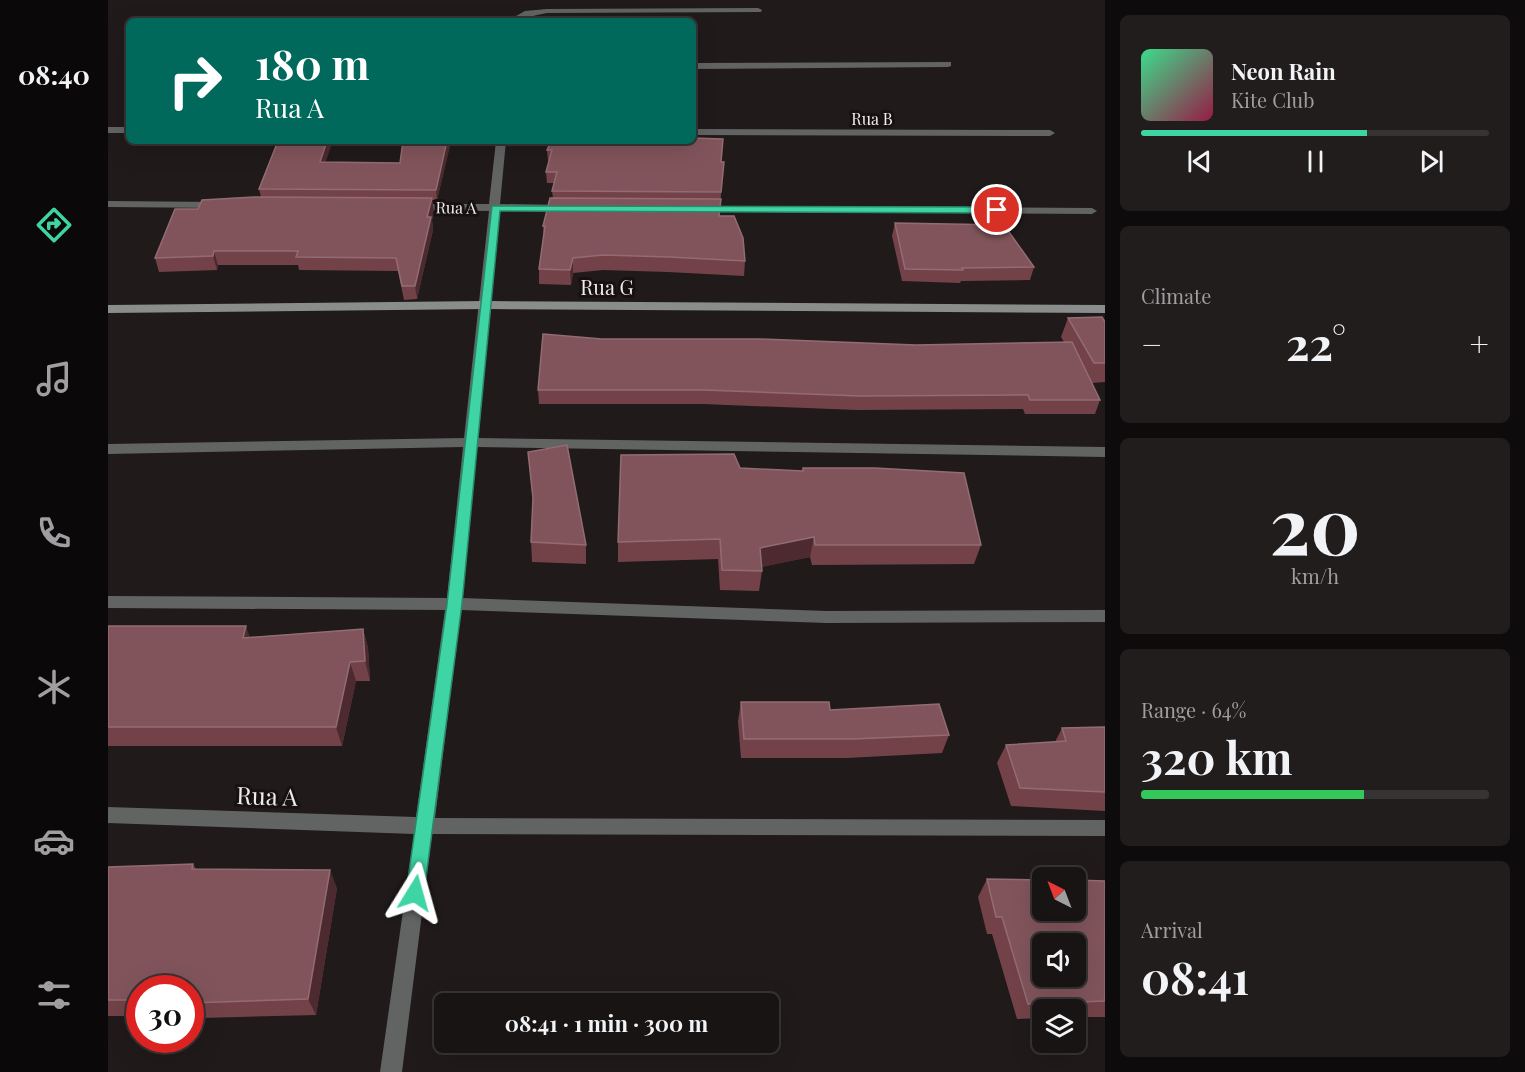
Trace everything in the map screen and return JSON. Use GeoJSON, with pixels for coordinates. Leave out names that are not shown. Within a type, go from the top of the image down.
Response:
{"type":"FeatureCollection","features":[{"type":"Feature","properties":{"kind":"street"},"geometry":{"type":"LineString","coordinates":[[515,18],[548,11],[758,10]]}},
{"type":"Feature","properties":{"kind":"street"},"geometry":{"type":"LineString","coordinates":[[696,66],[948,64]]}},
{"type":"Feature","properties":{"kind":"street"},"geometry":{"type":"LineString","coordinates":[[108,130],[126,130]]}},
{"type":"Feature","properties":{"kind":"street","name":"Rua B"},"geometry":{"type":"LineString","coordinates":[[696,132],[1050,133]]}},
{"type":"Feature","properties":{"kind":"street"},"geometry":{"type":"LineString","coordinates":[[391,1072],[454,604],[469,442],[487,305],[501,144]]}},
{"type":"Feature","properties":{"kind":"street"},"geometry":{"type":"LineString","coordinates":[[108,204],[225,205]]}},
{"type":"Feature","properties":{"kind":"street","name":"Rua A"},"geometry":{"type":"LineString","coordinates":[[402,207],[579,208]]}},
{"type":"Feature","properties":{"kind":"street"},"geometry":{"type":"LineString","coordinates":[[686,209],[1092,211]]}},
{"type":"Feature","properties":{"kind":"street","name":"Rua G"},"geometry":{"type":"LineString","coordinates":[[108,309],[487,305],[1105,309]]}},
{"type":"Feature","properties":{"kind":"street"},"geometry":{"type":"LineString","coordinates":[[108,448],[469,442],[1105,452]]}},
{"type":"Feature","properties":{"kind":"street"},"geometry":{"type":"LineString","coordinates":[[108,602],[454,604],[827,617],[1105,616]]}},
{"type":"Feature","properties":{"kind":"street","name":"Rua A"},"geometry":{"type":"LineString","coordinates":[[108,815],[424,826],[1105,828]]}},
{"type":"Feature","properties":{"kind":"building"},"geometry":{"type":"Polygon","coordinates":[[[696,138],[723,139],[721,162],[724,162],[721,192],[552,191],[557,172],[546,172],[552,150],[547,150],[550,144],[696,144],[696,138]]]}},
{"type":"Feature","properties":{"kind":"building"},"geometry":{"type":"Polygon","coordinates":[[[277,144],[326,144],[320,162],[400,163],[403,144],[446,144],[436,190],[259,189],[277,144]]]}},
{"type":"Feature","properties":{"kind":"building"},"geometry":{"type":"Polygon","coordinates":[[[254,197],[432,198],[427,217],[431,217],[415,286],[402,286],[396,258],[296,257],[298,251],[214,251],[213,256],[155,258],[175,209],[198,209],[202,200],[254,197]]]}},
{"type":"Feature","properties":{"kind":"building"},"geometry":{"type":"Polygon","coordinates":[[[550,198],[721,199],[719,216],[734,216],[743,238],[745,261],[603,255],[573,258],[570,270],[539,269],[545,226],[543,226],[550,198]]]}},
{"type":"Feature","properties":{"kind":"building"},"geometry":{"type":"Polygon","coordinates":[[[895,223],[1004,225],[1034,267],[962,268],[963,270],[905,269],[895,223]]]}},
{"type":"Feature","properties":{"kind":"building"},"geometry":{"type":"Polygon","coordinates":[[[1102,317],[1105,322],[1105,363],[1094,363],[1068,318],[1102,317]]]}},
{"type":"Feature","properties":{"kind":"building"},"geometry":{"type":"Polygon","coordinates":[[[543,334],[602,339],[760,339],[916,345],[1072,342],[1100,400],[1030,400],[1028,395],[860,396],[704,390],[538,390],[543,334]]]}},
{"type":"Feature","properties":{"kind":"building"},"geometry":{"type":"Polygon","coordinates":[[[567,445],[586,545],[531,542],[533,498],[528,452],[567,445]]]}},
{"type":"Feature","properties":{"kind":"building"},"geometry":{"type":"Polygon","coordinates":[[[734,454],[740,468],[803,471],[803,468],[875,468],[964,473],[981,545],[815,545],[814,537],[760,548],[762,571],[722,570],[720,539],[618,542],[621,455],[734,454]]]}},
{"type":"Feature","properties":{"kind":"building"},"geometry":{"type":"Polygon","coordinates":[[[108,626],[246,626],[243,638],[363,629],[365,661],[350,662],[336,727],[108,727],[108,626]]]}},
{"type":"Feature","properties":{"kind":"building"},"geometry":{"type":"Polygon","coordinates":[[[741,702],[829,702],[830,710],[939,704],[949,735],[852,739],[744,739],[741,702]]]}},
{"type":"Feature","properties":{"kind":"building"},"geometry":{"type":"Polygon","coordinates":[[[1105,727],[1105,792],[1020,788],[1006,745],[1066,741],[1062,728],[1105,727]]]}},
{"type":"Feature","properties":{"kind":"building"},"geometry":{"type":"Polygon","coordinates":[[[193,864],[192,869],[330,870],[308,999],[204,1003],[204,975],[126,975],[126,1000],[108,1000],[108,867],[193,864]]]}},
{"type":"Feature","properties":{"kind":"building"},"geometry":{"type":"Polygon","coordinates":[[[987,879],[1032,880],[1032,921],[1086,921],[1086,880],[1105,881],[1105,1001],[1032,999],[1032,1004],[1028,1004],[1002,917],[996,917],[987,879]]]}},
{"type":"Feature","properties":{"kind":"route"},"geometry":{"type":"LineString","coordinates":[[415,893],[454,604],[469,442],[487,305],[496,208],[997,210]]}}]}
